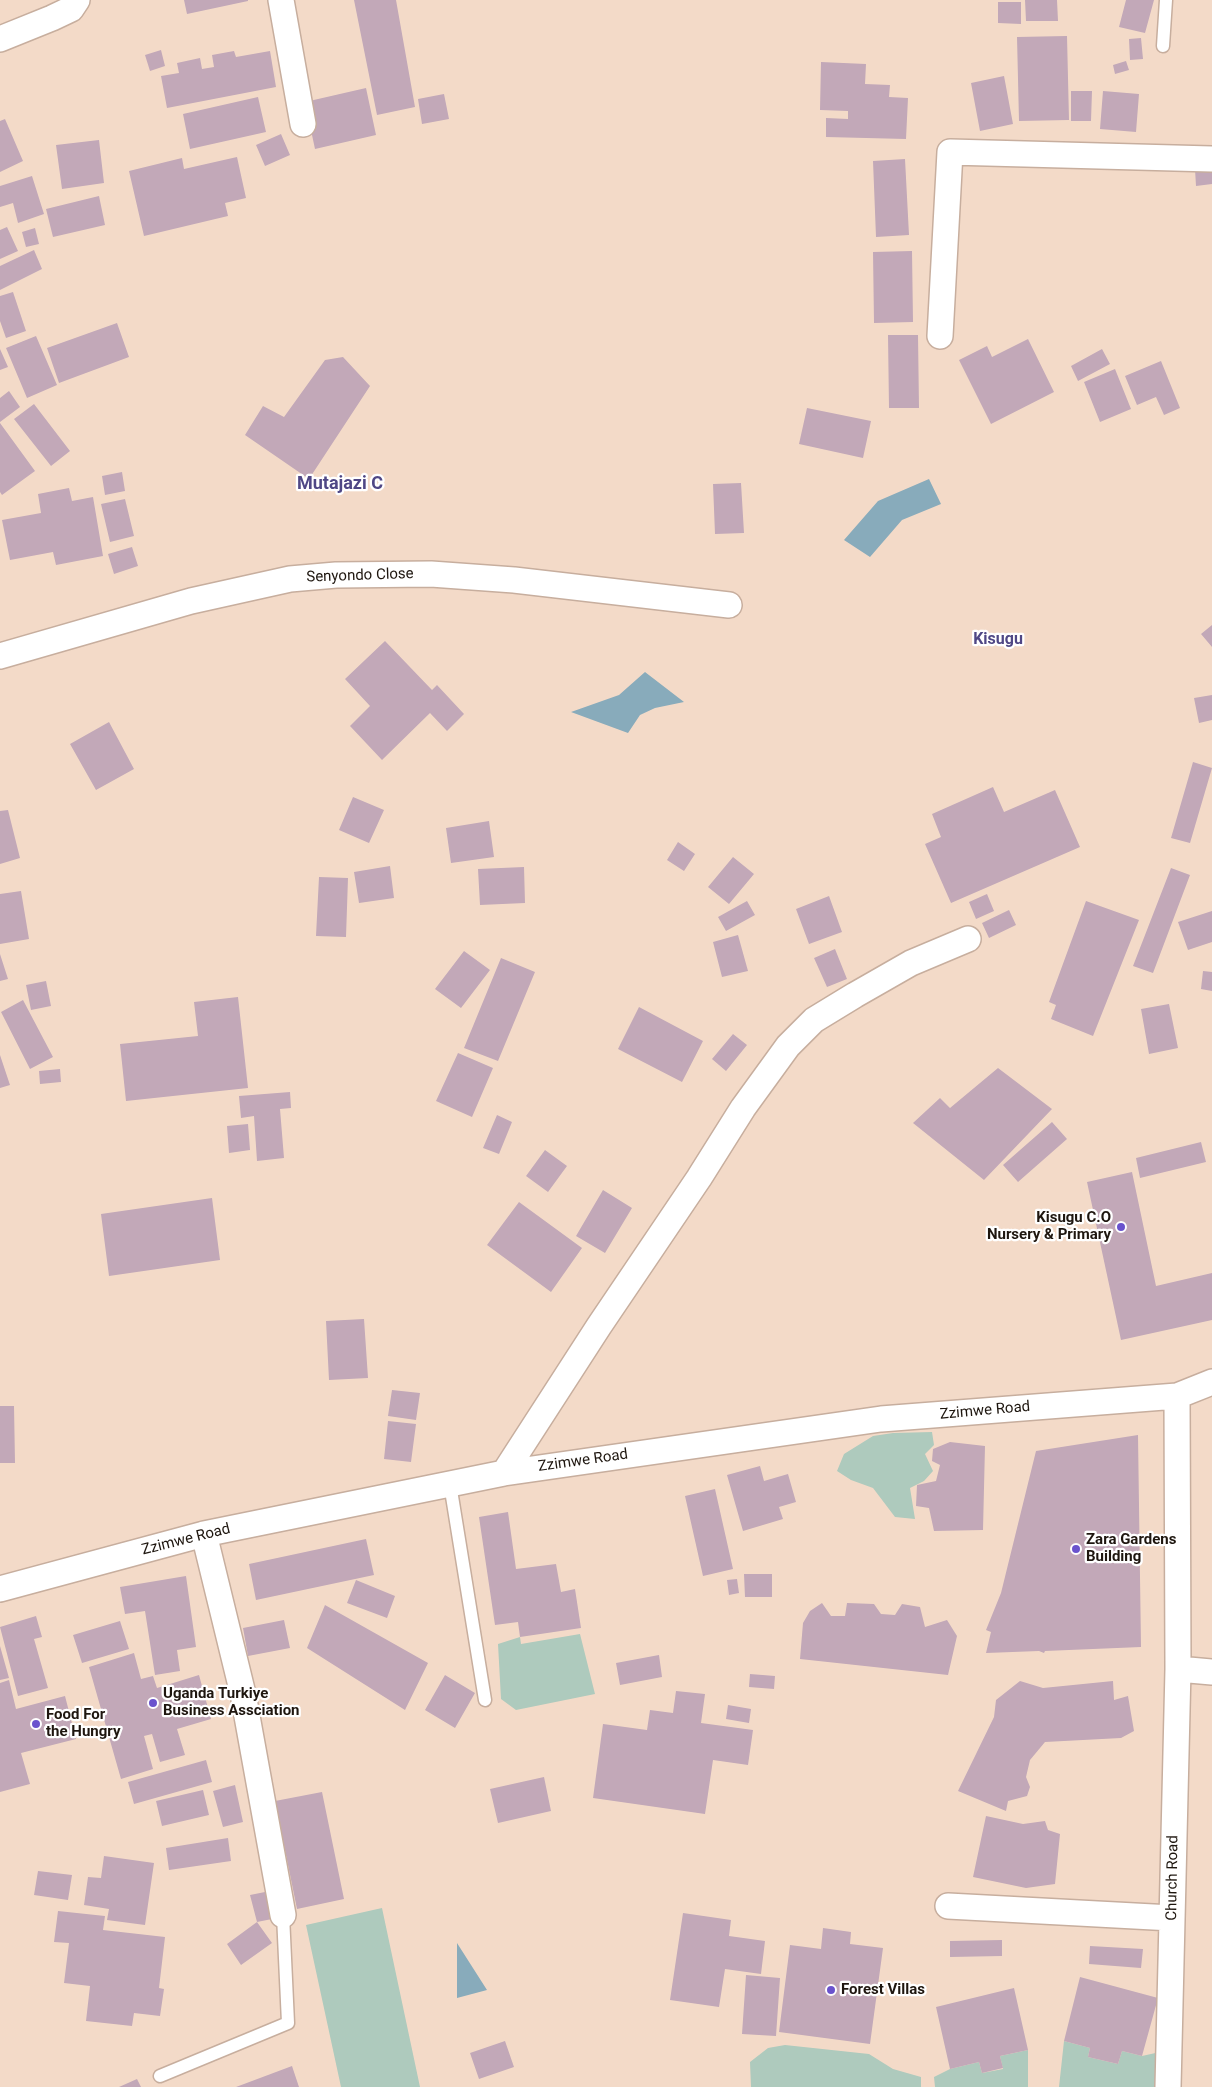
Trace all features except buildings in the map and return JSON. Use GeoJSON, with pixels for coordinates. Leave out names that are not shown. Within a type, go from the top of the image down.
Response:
{"type":"FeatureCollection","features":[{"type":"Feature","properties":{"kind":"street"},"geometry":{"type":"LineString","coordinates":[[0,39],[71,9],[77,0]]}},
{"type":"Feature","properties":{"kind":"street"},"geometry":{"type":"LineString","coordinates":[[281,0],[303,124]]}},
{"type":"Feature","properties":{"kind":"street"},"geometry":{"type":"LineString","coordinates":[[940,336],[950,152],[1212,158]]}},
{"type":"Feature","properties":{"kind":"street","name":"Senyondo Close"},"geometry":{"type":"LineString","coordinates":[[0,656],[191,601],[290,579],[336,575],[431,574],[514,580],[729,605]]}},
{"type":"Feature","properties":{"kind":"street"},"geometry":{"type":"LineString","coordinates":[[504,1473],[599,1326],[699,1178],[743,1108],[788,1046],[814,1020],[855,995],[911,963],[968,939]]}},
{"type":"Feature","properties":{"kind":"street","name":"Zzimwe Road"},"geometry":{"type":"LineString","coordinates":[[0,1589],[204,1534],[504,1473],[881,1419],[1176,1396],[1212,1382]]}},
{"type":"Feature","properties":{"kind":"street","name":"Church Road"},"geometry":{"type":"LineString","coordinates":[[1168,2087],[1178,1669],[1176,1396]]}},
{"type":"Feature","properties":{"kind":"street"},"geometry":{"type":"LineString","coordinates":[[204,1534],[243,1694],[282,1915]]}},
{"type":"Feature","properties":{"kind":"street"},"geometry":{"type":"LineString","coordinates":[[1178,1669],[1212,1672]]}},
{"type":"Feature","properties":{"kind":"street"},"geometry":{"type":"LineString","coordinates":[[948,1906],[1172,1918]]}},
{"type":"Feature","properties":{"kind":"lane"},"geometry":{"type":"LineString","coordinates":[[1163,46],[1166,0]]}},
{"type":"Feature","properties":{"kind":"lane"},"geometry":{"type":"LineString","coordinates":[[450,1484],[485,1700]]}},
{"type":"Feature","properties":{"kind":"lane"},"geometry":{"type":"LineString","coordinates":[[160,2076],[288,2023],[282,1915]]}},
{"type":"Feature","properties":{"kind":"green space"},"geometry":{"type":"Polygon","coordinates":[[[932,1432],[934,1445],[925,1454],[933,1471],[924,1481],[910,1488],[915,1519],[895,1517],[873,1488],[851,1480],[837,1471],[844,1454],[873,1436],[893,1433],[932,1432]]]}},
{"type":"Feature","properties":{"kind":"green space"},"geometry":{"type":"Polygon","coordinates":[[[580,1634],[595,1694],[516,1710],[501,1699],[498,1644],[520,1637],[521,1644],[580,1634]]]}},
{"type":"Feature","properties":{"kind":"green space"},"geometry":{"type":"Polygon","coordinates":[[[382,1908],[420,2087],[341,2087],[306,1925],[382,1908]]]}},
{"type":"Feature","properties":{"kind":"green space"},"geometry":{"type":"Polygon","coordinates":[[[1064,2041],[1090,2048],[1088,2057],[1118,2064],[1122,2051],[1142,2056],[1160,2052],[1160,2087],[1059,2087],[1064,2041]]]}},
{"type":"Feature","properties":{"kind":"green space"},"geometry":{"type":"Polygon","coordinates":[[[785,2045],[869,2054],[893,2069],[921,2077],[921,2087],[751,2087],[750,2062],[768,2048],[785,2045]]]}},
{"type":"Feature","properties":{"kind":"green space"},"geometry":{"type":"Polygon","coordinates":[[[1028,2050],[1028,2087],[935,2087],[934,2077],[950,2069],[979,2062],[982,2073],[1003,2069],[1000,2056],[1028,2050]]]}},
{"type":"Feature","properties":{"kind":"water"},"geometry":{"type":"Polygon","coordinates":[[[929,479],[941,504],[902,520],[870,557],[844,540],[878,501],[929,479]]]}},
{"type":"Feature","properties":{"kind":"water"},"geometry":{"type":"Polygon","coordinates":[[[645,672],[684,702],[655,708],[640,715],[628,733],[571,712],[619,695],[645,672]]]}},
{"type":"Feature","properties":{"kind":"water"},"geometry":{"type":"Polygon","coordinates":[[[457,1943],[487,1990],[457,1998],[457,1943]]]}},
{"type":"Feature","properties":{"kind":"place","name":"Kisugu C.O Nursery & Primary"},"geometry":{"type":"Point","coordinates":[1121,1227]}},
{"type":"Feature","properties":{"kind":"place","name":"Zara Gardens Building"},"geometry":{"type":"Point","coordinates":[1076,1549]}},
{"type":"Feature","properties":{"kind":"place","name":"Uganda Turkiye Business Assciation"},"geometry":{"type":"Point","coordinates":[153,1703]}},
{"type":"Feature","properties":{"kind":"place","name":"Food For the Hungry"},"geometry":{"type":"Point","coordinates":[36,1724]}},
{"type":"Feature","properties":{"kind":"place","name":"Forest Villas"},"geometry":{"type":"Point","coordinates":[831,1990]}},
{"type":"Feature","properties":{"kind":"district","name":"Mutajazi C"},"geometry":{"type":"Point","coordinates":[340,484]}},
{"type":"Feature","properties":{"kind":"district","name":"Kisugu"},"geometry":{"type":"Point","coordinates":[998,640]}}]}
